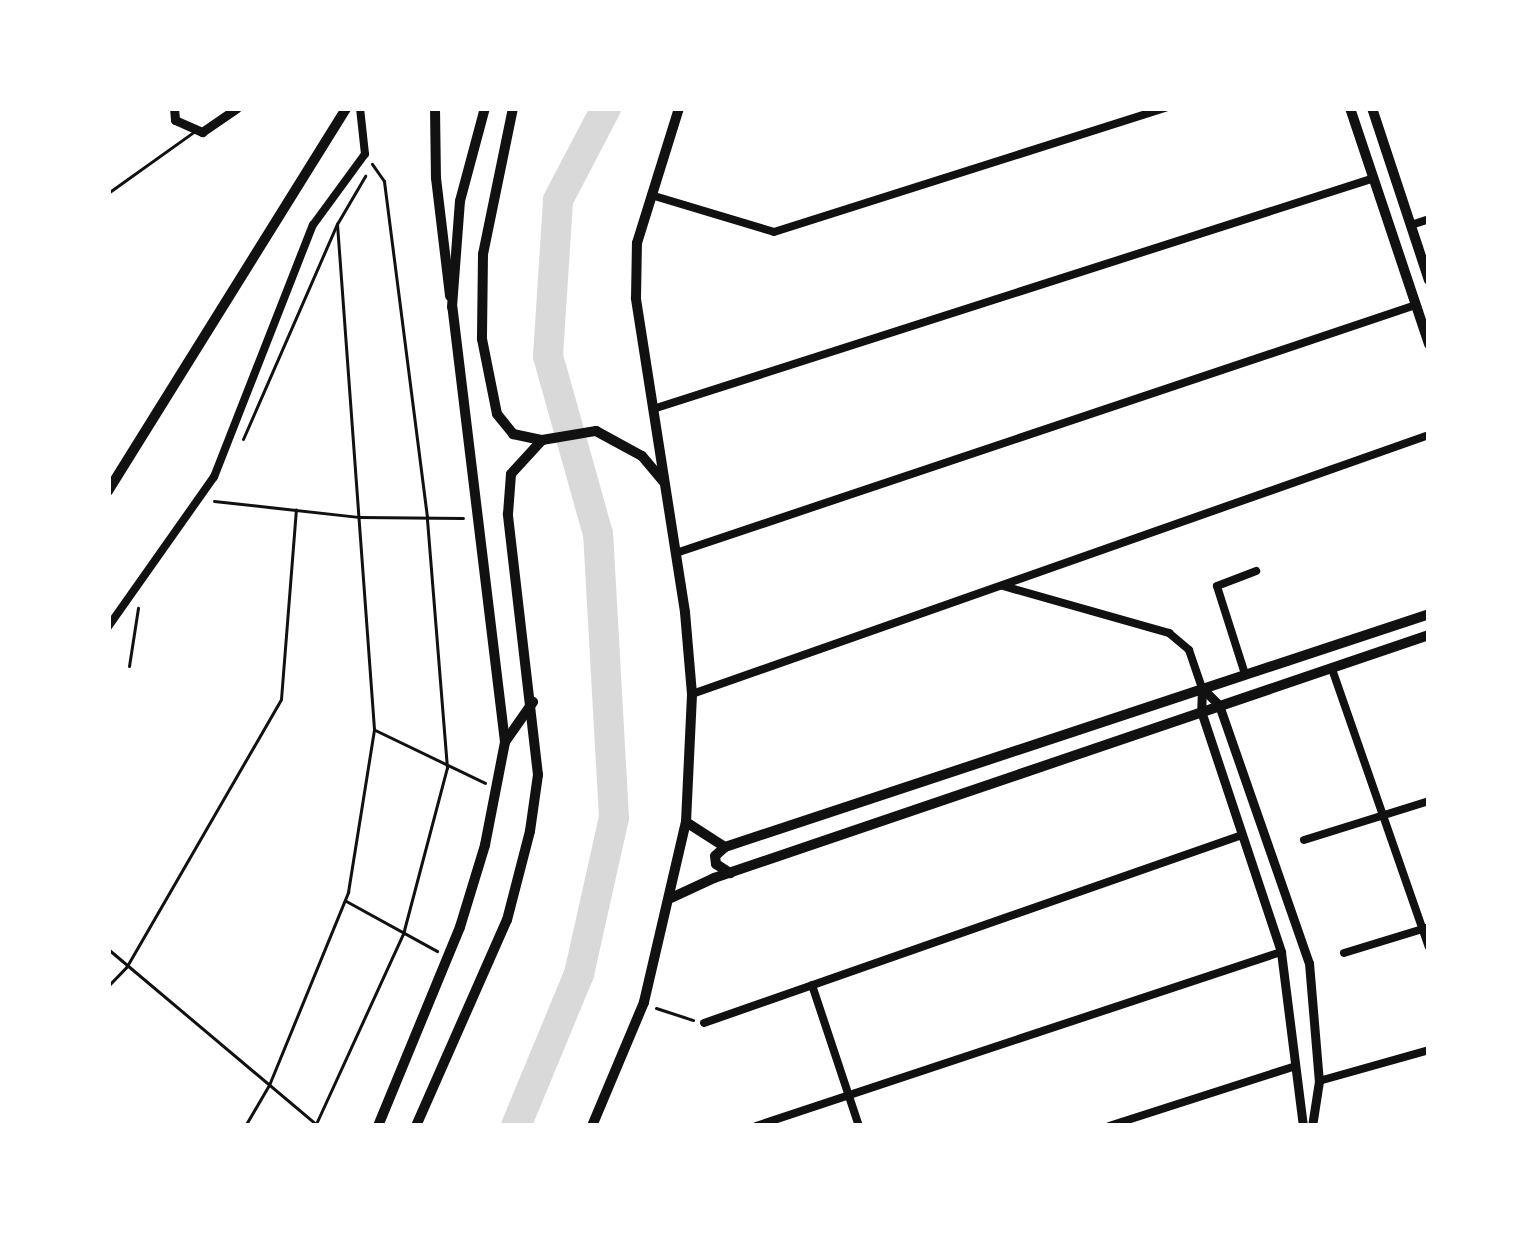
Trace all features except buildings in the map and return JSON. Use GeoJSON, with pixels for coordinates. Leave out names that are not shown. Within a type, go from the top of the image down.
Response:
{"type":"FeatureCollection","features":[{"type":"Feature","properties":{"kind":"main road"},"geometry":{"type":"LineString","coordinates":[[108,490],[346,108]]}},
{"type":"Feature","properties":{"kind":"main road"},"geometry":{"type":"LineString","coordinates":[[378,1126],[448,956],[485,845],[505,742],[436,178],[435,108]]}},
{"type":"Feature","properties":{"kind":"main road"},"geometry":{"type":"LineString","coordinates":[[452,307],[460,201],[485,108]]}},
{"type":"Feature","properties":{"kind":"main road"},"geometry":{"type":"LineString","coordinates":[[513,108],[483,254],[482,339],[497,414],[513,434],[542,440],[596,431],[642,456],[665,484]]}},
{"type":"Feature","properties":{"kind":"main road"},"geometry":{"type":"LineString","coordinates":[[592,1126],[644,1001],[686,822],[692,694],[680,552],[636,298],[637,243],[679,108]]}},
{"type":"Feature","properties":{"kind":"main road"},"geometry":{"type":"LineString","coordinates":[[1350,108],[1429,344]]}},
{"type":"Feature","properties":{"kind":"main road"},"geometry":{"type":"LineString","coordinates":[[1372,108],[1429,280]]}},
{"type":"Feature","properties":{"kind":"main road"},"geometry":{"type":"LineString","coordinates":[[416,1126],[507,920],[538,775],[508,514],[511,474],[542,440]]}},
{"type":"Feature","properties":{"kind":"main road"},"geometry":{"type":"LineString","coordinates":[[731,873],[716,864],[716,856],[725,847],[1429,614]]}},
{"type":"Feature","properties":{"kind":"main road"},"geometry":{"type":"LineString","coordinates":[[671,898],[731,873],[1429,635]]}},
{"type":"Feature","properties":{"kind":"main road"},"geometry":{"type":"LineString","coordinates":[[505,742],[532,702]]}},
{"type":"Feature","properties":{"kind":"main road"},"geometry":{"type":"LineString","coordinates":[[686,822],[725,847]]}},
{"type":"Feature","properties":{"kind":"street"},"geometry":{"type":"LineString","coordinates":[[173,108],[176,120],[202,132],[237,108]]}},
{"type":"Feature","properties":{"kind":"street"},"geometry":{"type":"LineString","coordinates":[[108,627],[214,477],[314,225],[365,154],[360,108]]}},
{"type":"Feature","properties":{"kind":"street"},"geometry":{"type":"LineString","coordinates":[[649,195],[774,232],[1165,108]]}},
{"type":"Feature","properties":{"kind":"street"},"geometry":{"type":"LineString","coordinates":[[652,410],[1374,178]]}},
{"type":"Feature","properties":{"kind":"street"},"geometry":{"type":"LineString","coordinates":[[1411,226],[1429,219]]}},
{"type":"Feature","properties":{"kind":"street"},"geometry":{"type":"LineString","coordinates":[[680,552],[1416,305]]}},
{"type":"Feature","properties":{"kind":"street"},"geometry":{"type":"LineString","coordinates":[[692,694],[1429,435]]}},
{"type":"Feature","properties":{"kind":"street"},"geometry":{"type":"LineString","coordinates":[[1245,674],[1216,586],[1256,571]]}},
{"type":"Feature","properties":{"kind":"street"},"geometry":{"type":"LineString","coordinates":[[1000,586],[1169,633],[1189,650],[1202,688],[1201,711],[1281,952],[1293,1067],[1307,1126]]}},
{"type":"Feature","properties":{"kind":"street"},"geometry":{"type":"LineString","coordinates":[[1332,669],[1429,947]]}},
{"type":"Feature","properties":{"kind":"street"},"geometry":{"type":"LineString","coordinates":[[1202,688],[1219,705],[1309,963],[1319,1081],[1307,1126]]}},
{"type":"Feature","properties":{"kind":"street"},"geometry":{"type":"LineString","coordinates":[[1304,840],[1429,801]]}},
{"type":"Feature","properties":{"kind":"street"},"geometry":{"type":"LineString","coordinates":[[704,1023],[1244,834]]}},
{"type":"Feature","properties":{"kind":"street"},"geometry":{"type":"LineString","coordinates":[[1344,953],[1426,928]]}},
{"type":"Feature","properties":{"kind":"street"},"geometry":{"type":"LineString","coordinates":[[756,1126],[1281,952]]}},
{"type":"Feature","properties":{"kind":"street"},"geometry":{"type":"LineString","coordinates":[[812,985],[859,1126]]}},
{"type":"Feature","properties":{"kind":"street"},"geometry":{"type":"LineString","coordinates":[[1319,1081],[1429,1050]]}},
{"type":"Feature","properties":{"kind":"street"},"geometry":{"type":"LineString","coordinates":[[1109,1126],[1293,1067]]}},
{"type":"Feature","properties":{"kind":"lane"},"geometry":{"type":"LineString","coordinates":[[108,194],[196,130]]}},
{"type":"Feature","properties":{"kind":"path"},"geometry":{"type":"LineString","coordinates":[[108,949],[316,1125],[404,934],[447,768],[428,517],[384,181],[365,154]]}},
{"type":"Feature","properties":{"kind":"path"},"geometry":{"type":"LineString","coordinates":[[244,437],[337,224],[372,164]]}},
{"type":"Feature","properties":{"kind":"path"},"geometry":{"type":"LineString","coordinates":[[245,1126],[269,1085],[344,900],[374,729],[337,224]]}},
{"type":"Feature","properties":{"kind":"path"},"geometry":{"type":"LineString","coordinates":[[214,501],[360,517],[478,518]]}},
{"type":"Feature","properties":{"kind":"path"},"geometry":{"type":"LineString","coordinates":[[108,986],[128,966],[281,699],[296,510]]}},
{"type":"Feature","properties":{"kind":"path"},"geometry":{"type":"LineString","coordinates":[[129,666],[138,608]]}},
{"type":"Feature","properties":{"kind":"path"},"geometry":{"type":"LineString","coordinates":[[374,729],[488,784]]}},
{"type":"Feature","properties":{"kind":"path"},"geometry":{"type":"LineString","coordinates":[[344,900],[448,956]]}},
{"type":"Feature","properties":{"kind":"path"},"geometry":{"type":"LineString","coordinates":[[644,1001],[704,1023]]}},
{"type":"Feature","properties":{"kind":"waterway"},"geometry":{"type":"LineString","coordinates":[[516,1126],[579,974],[614,818],[598,534],[548,356],[558,200],[606,108]]}}]}
